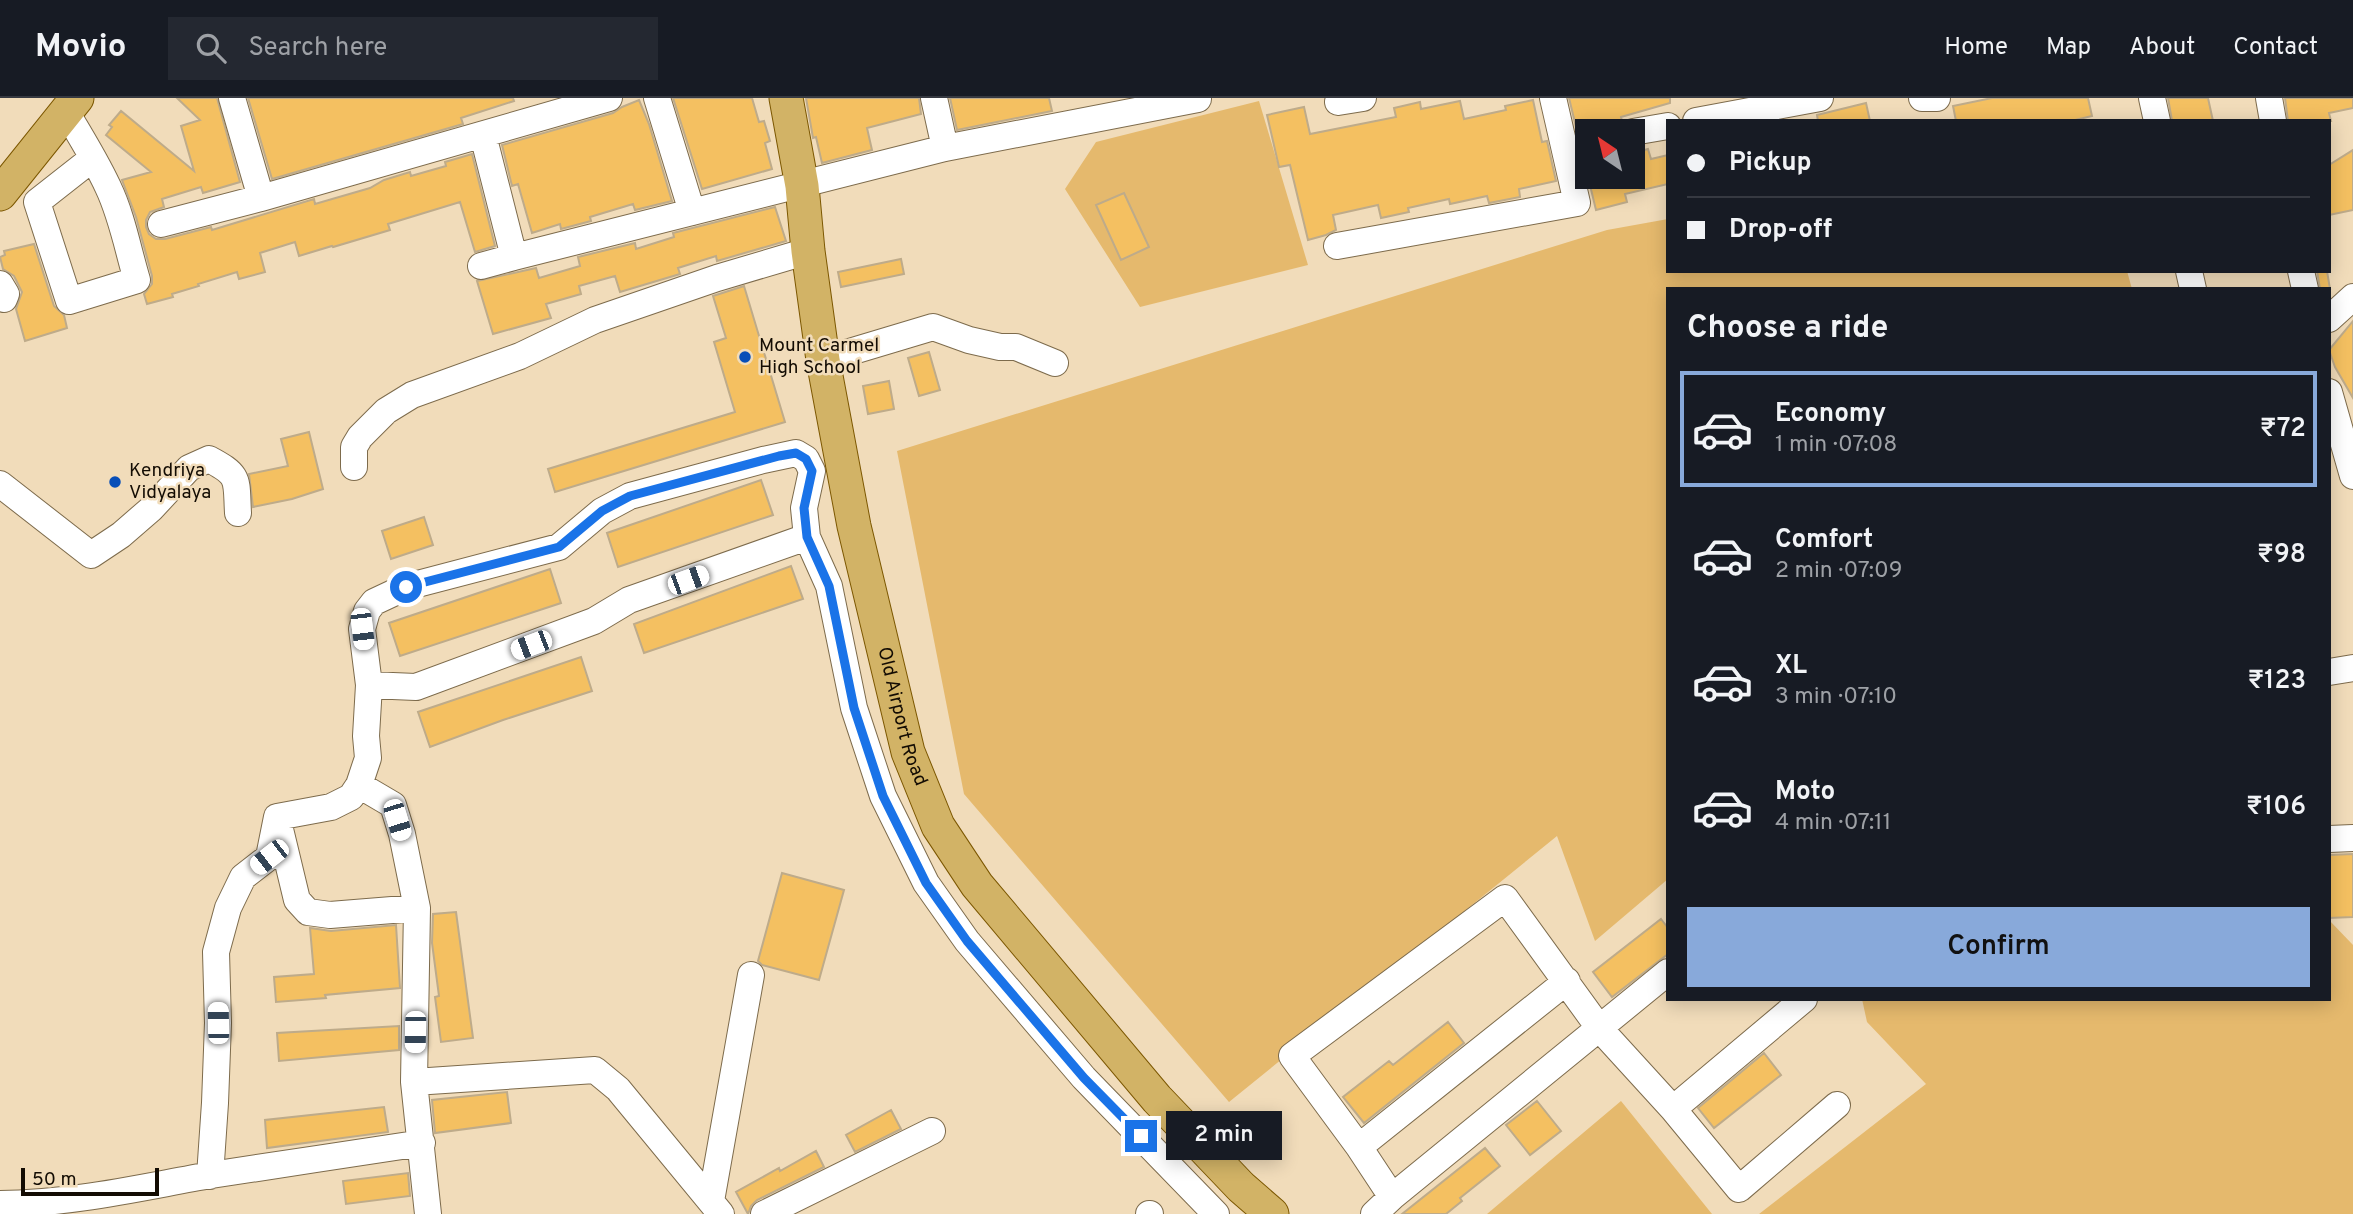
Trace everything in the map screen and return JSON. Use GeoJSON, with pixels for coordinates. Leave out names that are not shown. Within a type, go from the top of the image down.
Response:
{"type":"FeatureCollection","features":[{"type":"Feature","properties":{"kind":"main road","name":"Old Airport Road"},"geometry":{"type":"LineString","coordinates":[[786,98],[802,186],[823,360],[854,526],[908,752],[938,826],[977,886],[1157,1099],[1241,1187],[1272,1214]]}},
{"type":"Feature","properties":{"kind":"main road"},"geometry":{"type":"LineString","coordinates":[[0,166],[65,103]]}},
{"type":"Feature","properties":{"kind":"main road"},"geometry":{"type":"LineString","coordinates":[[0,194],[65,103]]}},
{"type":"Feature","properties":{"kind":"street"},"geometry":{"type":"LineString","coordinates":[[232,98],[261,198]]}},
{"type":"Feature","properties":{"kind":"street"},"geometry":{"type":"LineString","coordinates":[[161,224],[483,135],[546,107],[609,98]]}},
{"type":"Feature","properties":{"kind":"street"},"geometry":{"type":"LineString","coordinates":[[657,98],[692,212]]}},
{"type":"Feature","properties":{"kind":"street"},"geometry":{"type":"LineString","coordinates":[[934,98],[945,148]]}},
{"type":"Feature","properties":{"kind":"street"},"geometry":{"type":"LineString","coordinates":[[1553,98],[1575,143]]}},
{"type":"Feature","properties":{"kind":"street"},"geometry":{"type":"LineString","coordinates":[[1707,119],[1820,98]]}},
{"type":"Feature","properties":{"kind":"street"},"geometry":{"type":"LineString","coordinates":[[1922,98],[1937,98]]}},
{"type":"Feature","properties":{"kind":"street"},"geometry":{"type":"LineString","coordinates":[[2152,98],[2157,119]]}},
{"type":"Feature","properties":{"kind":"street"},"geometry":{"type":"LineString","coordinates":[[2269,98],[2273,119]]}},
{"type":"Feature","properties":{"kind":"street"},"geometry":{"type":"LineString","coordinates":[[481,266],[802,186],[1075,110],[1198,99]]}},
{"type":"Feature","properties":{"kind":"street"},"geometry":{"type":"LineString","coordinates":[[65,103],[93,158],[109,190],[138,280],[69,301],[37,202],[93,158]]}},
{"type":"Feature","properties":{"kind":"street"},"geometry":{"type":"LineString","coordinates":[[1645,130],[1666,126]]}},
{"type":"Feature","properties":{"kind":"street"},"geometry":{"type":"LineString","coordinates":[[483,135],[514,257]]}},
{"type":"Feature","properties":{"kind":"street"},"geometry":{"type":"LineString","coordinates":[[1337,246],[1577,203],[1577,189]]}},
{"type":"Feature","properties":{"kind":"street"},"geometry":{"type":"LineString","coordinates":[[354,467],[354,447],[360,437],[386,411],[412,396],[520,356],[595,320],[717,278],[808,251]]}},
{"type":"Feature","properties":{"kind":"street"},"geometry":{"type":"LineString","coordinates":[[2331,318],[2353,296]]}},
{"type":"Feature","properties":{"kind":"street"},"geometry":{"type":"LineString","coordinates":[[823,360],[933,327],[969,340],[1000,347],[1016,347],[1055,363]]}},
{"type":"Feature","properties":{"kind":"street"},"geometry":{"type":"LineString","coordinates":[[2331,399],[2353,476]]}},
{"type":"Feature","properties":{"kind":"street"},"geometry":{"type":"LineString","coordinates":[[276,817],[331,807],[351,797],[359,785],[368,758],[366,736],[369,685],[362,629],[367,611],[374,601],[406,587],[559,547],[602,511],[630,496],[796,453],[806,459],[812,471],[804,508],[807,537],[829,586],[854,708],[883,796],[926,883],[967,941],[1084,1078],[1216,1214]]}},
{"type":"Feature","properties":{"kind":"street"},"geometry":{"type":"LineString","coordinates":[[0,484],[91,555],[121,536],[151,509],[189,468],[209,459],[229,470],[236,479],[238,513]]}},
{"type":"Feature","properties":{"kind":"street"},"geometry":{"type":"LineString","coordinates":[[369,685],[416,687],[594,621],[629,600],[807,537]]}},
{"type":"Feature","properties":{"kind":"street"},"geometry":{"type":"LineString","coordinates":[[2331,672],[2353,668]]}},
{"type":"Feature","properties":{"kind":"street"},"geometry":{"type":"LineString","coordinates":[[359,785],[393,805],[417,908],[414,1082],[428,1214]]}},
{"type":"Feature","properties":{"kind":"street"},"geometry":{"type":"LineString","coordinates":[[276,817],[297,900],[308,912],[330,915],[417,908]]}},
{"type":"Feature","properties":{"kind":"street"},"geometry":{"type":"LineString","coordinates":[[210,1176],[216,1090],[216,952],[228,908],[243,877],[269,857],[276,817]]}},
{"type":"Feature","properties":{"kind":"street"},"geometry":{"type":"LineString","coordinates":[[2331,839],[2353,838]]}},
{"type":"Feature","properties":{"kind":"street"},"geometry":{"type":"LineString","coordinates":[[1666,974],[1600,1028],[1383,1205],[1359,1147],[1292,1056],[1505,898],[1600,1028],[1673,1109],[1739,1189],[1837,1105]]}},
{"type":"Feature","properties":{"kind":"street"},"geometry":{"type":"LineString","coordinates":[[716,1207],[751,975]]}},
{"type":"Feature","properties":{"kind":"street"},"geometry":{"type":"LineString","coordinates":[[1359,1147],[1567,981]]}},
{"type":"Feature","properties":{"kind":"street"},"geometry":{"type":"LineString","coordinates":[[1673,1109],[1802,1001]]}},
{"type":"Feature","properties":{"kind":"street"},"geometry":{"type":"LineString","coordinates":[[414,1082],[595,1070],[618,1089],[716,1207]]}},
{"type":"Feature","properties":{"kind":"street"},"geometry":{"type":"LineString","coordinates":[[764,1214],[932,1131]]}},
{"type":"Feature","properties":{"kind":"street"},"geometry":{"type":"LineString","coordinates":[[16,1207],[422,1143]]}},
{"type":"Feature","properties":{"kind":"shaded area"},"geometry":{"type":"Polygon","coordinates":[[[1259,101],[1308,265],[1140,307],[1065,189],[1096,142],[1259,101]]]}},
{"type":"Feature","properties":{"kind":"shaded area"},"geometry":{"type":"Polygon","coordinates":[[[1666,219],[1666,273],[2128,273],[2131,287],[1666,287],[1666,881],[1595,941],[1557,836],[1229,1102],[964,794],[897,451],[1607,230],[1666,219]]]}},
{"type":"Feature","properties":{"kind":"shaded area"},"geometry":{"type":"Polygon","coordinates":[[[2331,922],[2353,945],[2353,1214],[1759,1214],[1926,1084],[1867,1022],[1862,1001],[2331,1001],[2331,922]]]}},
{"type":"Feature","properties":{"kind":"shaded area"},"geometry":{"type":"Polygon","coordinates":[[[1621,1101],[1712,1214],[1487,1214],[1621,1101]]]}},
{"type":"Feature","properties":{"kind":"building"},"geometry":{"type":"Polygon","coordinates":[[[177,98],[217,98],[240,182],[203,193],[201,187],[162,199],[164,207],[150,212],[146,220],[149,234],[156,239],[211,227],[212,230],[314,199],[315,204],[370,188],[384,180],[410,172],[411,176],[446,166],[445,162],[472,154],[495,246],[475,252],[460,202],[388,224],[390,230],[299,256],[295,242],[260,253],[265,272],[239,279],[237,272],[172,294],[173,297],[147,304],[144,294],[152,284],[152,276],[136,217],[122,180],[151,172],[106,135],[112,127],[109,125],[121,111],[194,171],[181,126],[200,120],[177,98]]]}},
{"type":"Feature","properties":{"kind":"building"},"geometry":{"type":"Polygon","coordinates":[[[248,98],[513,98],[514,101],[461,118],[463,124],[272,179],[248,98]]]}},
{"type":"Feature","properties":{"kind":"building"},"geometry":{"type":"Polygon","coordinates":[[[673,98],[752,98],[759,122],[764,121],[770,141],[765,143],[772,169],[702,189],[673,98]]]}},
{"type":"Feature","properties":{"kind":"building"},"geometry":{"type":"Polygon","coordinates":[[[806,98],[919,98],[921,114],[867,128],[872,150],[822,163],[816,137],[813,138],[806,98]]]}},
{"type":"Feature","properties":{"kind":"building"},"geometry":{"type":"Polygon","coordinates":[[[950,98],[1049,98],[1052,111],[957,130],[950,98]]]}},
{"type":"Feature","properties":{"kind":"building"},"geometry":{"type":"Polygon","coordinates":[[[1569,98],[1670,98],[1670,103],[1622,119],[1575,119],[1575,123],[1569,98]]]}},
{"type":"Feature","properties":{"kind":"building"},"geometry":{"type":"Polygon","coordinates":[[[1992,98],[2088,98],[2092,116],[2079,119],[1956,119],[1953,106],[1992,98]]]}},
{"type":"Feature","properties":{"kind":"building"},"geometry":{"type":"Polygon","coordinates":[[[2168,98],[2208,98],[2213,119],[2172,119],[2168,98]]]}},
{"type":"Feature","properties":{"kind":"building"},"geometry":{"type":"Polygon","coordinates":[[[2285,98],[2353,98],[2353,108],[2329,113],[2330,119],[2288,119],[2285,98]]]}},
{"type":"Feature","properties":{"kind":"building"},"geometry":{"type":"Polygon","coordinates":[[[639,100],[672,201],[635,210],[633,204],[590,217],[591,221],[561,229],[560,224],[532,233],[518,184],[512,186],[502,145],[613,113],[639,100]]]}},
{"type":"Feature","properties":{"kind":"building"},"geometry":{"type":"Polygon","coordinates":[[[1533,100],[1542,142],[1547,141],[1556,181],[1519,189],[1520,197],[1489,203],[1487,196],[1450,204],[1449,199],[1408,208],[1409,212],[1381,218],[1378,205],[1333,215],[1336,230],[1308,240],[1290,165],[1279,167],[1267,115],[1304,107],[1310,134],[1396,117],[1394,108],[1420,102],[1421,109],[1460,101],[1464,119],[1506,110],[1505,106],[1533,100]]]}},
{"type":"Feature","properties":{"kind":"building"},"geometry":{"type":"Polygon","coordinates":[[[1866,103],[1870,119],[1818,119],[1817,115],[1866,103]]]}},
{"type":"Feature","properties":{"kind":"building"},"geometry":{"type":"Polygon","coordinates":[[[1648,149],[1651,159],[1666,155],[1666,184],[1625,194],[1627,202],[1596,210],[1591,189],[1645,189],[1645,150],[1648,149]]]}},
{"type":"Feature","properties":{"kind":"building"},"geometry":{"type":"Polygon","coordinates":[[[2353,150],[2353,210],[2331,215],[2331,164],[2353,150]]]}},
{"type":"Feature","properties":{"kind":"building"},"geometry":{"type":"Polygon","coordinates":[[[1124,193],[1149,247],[1121,260],[1096,205],[1124,193]]]}},
{"type":"Feature","properties":{"kind":"building"},"geometry":{"type":"Polygon","coordinates":[[[775,207],[786,241],[717,261],[716,256],[678,268],[680,274],[620,292],[615,276],[579,286],[581,294],[546,304],[551,318],[493,334],[477,281],[536,268],[539,278],[580,266],[578,257],[635,243],[636,249],[674,237],[673,233],[775,207]]]}},
{"type":"Feature","properties":{"kind":"building"},"geometry":{"type":"Polygon","coordinates":[[[34,244],[54,306],[64,315],[67,328],[25,341],[16,309],[22,292],[14,276],[3,269],[0,257],[5,255],[4,251],[34,244]]]}},
{"type":"Feature","properties":{"kind":"building"},"geometry":{"type":"Polygon","coordinates":[[[901,259],[904,274],[841,287],[838,272],[901,259]]]}},
{"type":"Feature","properties":{"kind":"building"},"geometry":{"type":"Polygon","coordinates":[[[2317,273],[2327,273],[2330,287],[2320,287],[2317,273]]]}},
{"type":"Feature","properties":{"kind":"building"},"geometry":{"type":"Polygon","coordinates":[[[744,286],[785,422],[555,492],[548,469],[735,412],[714,342],[726,338],[713,296],[744,286]]]}},
{"type":"Feature","properties":{"kind":"building"},"geometry":{"type":"Polygon","coordinates":[[[2353,321],[2353,398],[2335,367],[2331,348],[2353,321]]]}},
{"type":"Feature","properties":{"kind":"building"},"geometry":{"type":"Polygon","coordinates":[[[929,352],[940,390],[919,396],[908,358],[929,352]]]}},
{"type":"Feature","properties":{"kind":"building"},"geometry":{"type":"Polygon","coordinates":[[[889,381],[894,409],[868,414],[863,386],[889,381]]]}},
{"type":"Feature","properties":{"kind":"building"},"geometry":{"type":"Polygon","coordinates":[[[309,432],[323,489],[253,507],[249,474],[288,466],[281,439],[309,432]]]}},
{"type":"Feature","properties":{"kind":"building"},"geometry":{"type":"Polygon","coordinates":[[[761,480],[773,515],[618,567],[607,533],[761,480]]]}},
{"type":"Feature","properties":{"kind":"building"},"geometry":{"type":"Polygon","coordinates":[[[424,517],[433,545],[391,559],[382,531],[424,517]]]}},
{"type":"Feature","properties":{"kind":"building"},"geometry":{"type":"Polygon","coordinates":[[[791,566],[803,599],[644,653],[634,624],[791,566]]]}},
{"type":"Feature","properties":{"kind":"building"},"geometry":{"type":"Polygon","coordinates":[[[550,569],[561,603],[400,656],[389,623],[550,569]]]}},
{"type":"Feature","properties":{"kind":"building"},"geometry":{"type":"Polygon","coordinates":[[[581,657],[592,691],[430,747],[418,712],[581,657]]]}},
{"type":"Feature","properties":{"kind":"building"},"geometry":{"type":"Polygon","coordinates":[[[2353,854],[2353,917],[2331,918],[2331,855],[2353,854]]]}},
{"type":"Feature","properties":{"kind":"building"},"geometry":{"type":"Polygon","coordinates":[[[782,873],[844,890],[819,980],[762,965],[758,961],[782,873]]]}},
{"type":"Feature","properties":{"kind":"building"},"geometry":{"type":"Polygon","coordinates":[[[456,912],[473,1038],[441,1042],[435,997],[439,996],[432,943],[433,914],[456,912]]]}},
{"type":"Feature","properties":{"kind":"building"},"geometry":{"type":"Polygon","coordinates":[[[1661,919],[1666,925],[1666,956],[1612,997],[1593,972],[1661,919]]]}},
{"type":"Feature","properties":{"kind":"building"},"geometry":{"type":"Polygon","coordinates":[[[396,925],[400,988],[276,1002],[274,977],[314,974],[310,928],[331,931],[396,925]]]}},
{"type":"Feature","properties":{"kind":"building"},"geometry":{"type":"Polygon","coordinates":[[[1448,1022],[1464,1043],[1364,1123],[1343,1097],[1389,1061],[1393,1065],[1448,1022]]]}},
{"type":"Feature","properties":{"kind":"building"},"geometry":{"type":"Polygon","coordinates":[[[399,1026],[399,1050],[279,1061],[277,1033],[399,1026]]]}},
{"type":"Feature","properties":{"kind":"building"},"geometry":{"type":"Polygon","coordinates":[[[1764,1053],[1781,1075],[1714,1128],[1698,1108],[1764,1053]]]}},
{"type":"Feature","properties":{"kind":"building"},"geometry":{"type":"Polygon","coordinates":[[[507,1092],[511,1123],[435,1133],[432,1100],[507,1092]]]}},
{"type":"Feature","properties":{"kind":"building"},"geometry":{"type":"Polygon","coordinates":[[[1537,1101],[1561,1131],[1530,1155],[1506,1125],[1537,1101]]]}},
{"type":"Feature","properties":{"kind":"building"},"geometry":{"type":"Polygon","coordinates":[[[384,1107],[388,1132],[267,1148],[265,1120],[384,1107]]]}},
{"type":"Feature","properties":{"kind":"building"},"geometry":{"type":"Polygon","coordinates":[[[891,1110],[901,1129],[855,1152],[846,1135],[891,1110]]]}},
{"type":"Feature","properties":{"kind":"building"},"geometry":{"type":"Polygon","coordinates":[[[1485,1148],[1500,1166],[1460,1198],[1462,1201],[1446,1214],[1402,1214],[1485,1148]]]}},
{"type":"Feature","properties":{"kind":"building"},"geometry":{"type":"Polygon","coordinates":[[[816,1151],[824,1167],[757,1200],[748,1214],[736,1192],[816,1151]]]}},
{"type":"Feature","properties":{"kind":"building"},"geometry":{"type":"Polygon","coordinates":[[[408,1173],[410,1196],[346,1204],[343,1181],[408,1173]]]}},
{"type":"Feature","properties":{"kind":"place","name":"Mount Carmel High School"},"geometry":{"type":"Point","coordinates":[745,357]}},
{"type":"Feature","properties":{"kind":"place","name":"Kendriya Vidyalaya"},"geometry":{"type":"Point","coordinates":[115,482]}},
{"type":"Feature","properties":{"kind":"route"},"geometry":{"type":"LineString","coordinates":[[406,587],[559,547],[602,511],[630,496],[779,456],[796,453],[806,459],[812,471],[804,508],[807,537],[829,586],[854,708],[883,796],[901,836],[926,883],[967,941],[1084,1078],[1141,1136]]}}]}
